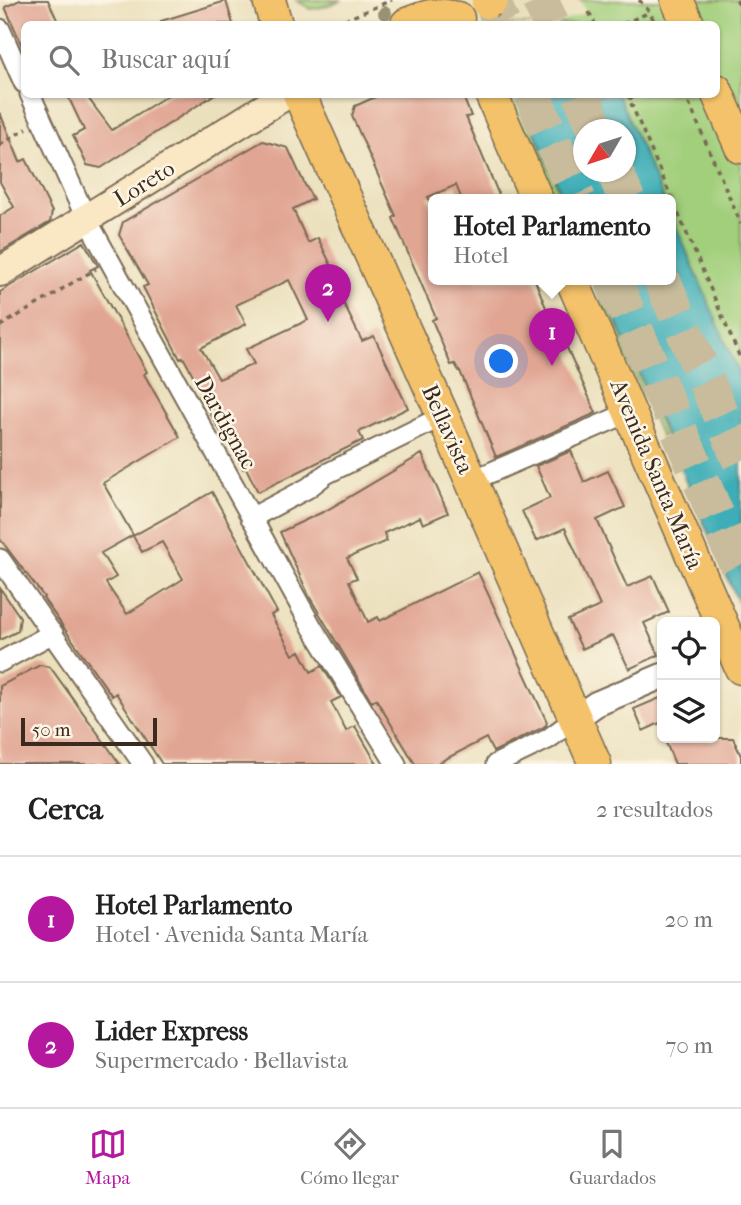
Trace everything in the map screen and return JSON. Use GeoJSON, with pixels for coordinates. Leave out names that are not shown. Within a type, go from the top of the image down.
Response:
{"type":"FeatureCollection","features":[{"type":"Feature","properties":{"kind":"main road"},"geometry":{"type":"LineString","coordinates":[[269,0],[275,21]]}},
{"type":"Feature","properties":{"kind":"main road"},"geometry":{"type":"LineString","coordinates":[[414,21],[429,15],[456,17],[490,1]]}},
{"type":"Feature","properties":{"kind":"main road","name":"Loreto"},"geometry":{"type":"LineString","coordinates":[[0,272],[281,98]]}},
{"type":"Feature","properties":{"kind":"main road","name":"Bellavista"},"geometry":{"type":"LineString","coordinates":[[301,98],[595,764]]}},
{"type":"Feature","properties":{"kind":"main road"},"geometry":{"type":"LineString","coordinates":[[493,98],[534,194]]}},
{"type":"Feature","properties":{"kind":"main road"},"geometry":{"type":"LineString","coordinates":[[720,98],[741,147]]}},
{"type":"Feature","properties":{"kind":"main road","name":"Avenida Santa María"},"geometry":{"type":"LineString","coordinates":[[574,285],[732,653]]}},
{"type":"Feature","properties":{"kind":"street"},"geometry":{"type":"LineString","coordinates":[[0,29],[21,76]]}},
{"type":"Feature","properties":{"kind":"street","name":"Dardignac"},"geometry":{"type":"LineString","coordinates":[[32,98],[86,218],[109,261],[312,627],[396,764]]}},
{"type":"Feature","properties":{"kind":"street"},"geometry":{"type":"LineString","coordinates":[[471,481],[630,412]]}},
{"type":"Feature","properties":{"kind":"street"},"geometry":{"type":"LineString","coordinates":[[251,517],[308,488],[326,474],[443,416]]}},
{"type":"Feature","properties":{"kind":"street"},"geometry":{"type":"LineString","coordinates":[[0,559],[143,764]]}},
{"type":"Feature","properties":{"kind":"street"},"geometry":{"type":"LineString","coordinates":[[0,662],[53,634]]}},
{"type":"Feature","properties":{"kind":"street"},"geometry":{"type":"LineString","coordinates":[[496,764],[548,739],[596,704],[657,678]]}},
{"type":"Feature","properties":{"kind":"path"},"geometry":{"type":"LineString","coordinates":[[342,21],[392,0]]}},
{"type":"Feature","properties":{"kind":"path"},"geometry":{"type":"LineString","coordinates":[[639,0],[671,12]]}},
{"type":"Feature","properties":{"kind":"path"},"geometry":{"type":"LineString","coordinates":[[737,0],[741,10]]}},
{"type":"Feature","properties":{"kind":"path"},"geometry":{"type":"LineString","coordinates":[[589,12],[594,21]]}},
{"type":"Feature","properties":{"kind":"path"},"geometry":{"type":"LineString","coordinates":[[635,21],[671,12]]}},
{"type":"Feature","properties":{"kind":"path"},"geometry":{"type":"LineString","coordinates":[[628,98],[670,194]]}},
{"type":"Feature","properties":{"kind":"path"},"geometry":{"type":"LineString","coordinates":[[687,98],[741,224]]}},
{"type":"Feature","properties":{"kind":"path"},"geometry":{"type":"LineString","coordinates":[[0,145],[22,131]]}},
{"type":"Feature","properties":{"kind":"path"},"geometry":{"type":"LineString","coordinates":[[676,209],[741,360]]}},
{"type":"Feature","properties":{"kind":"path"},"geometry":{"type":"LineString","coordinates":[[0,326],[109,261]]}},
{"type":"Feature","properties":{"kind":"green space"},"geometry":{"type":"Polygon","coordinates":[[[296,0],[342,0],[311,9],[296,0]]]}},
{"type":"Feature","properties":{"kind":"green space"},"geometry":{"type":"Polygon","coordinates":[[[482,0],[741,0],[741,608],[672,285],[676,285],[676,194],[562,194],[520,98],[720,98],[720,21],[492,21],[482,0]]]}},
{"type":"Feature","properties":{"kind":"green space"},"geometry":{"type":"Polygon","coordinates":[[[511,98],[520,98],[560,194],[553,194],[511,98]]]}},
{"type":"Feature","properties":{"kind":"green space"},"geometry":{"type":"Polygon","coordinates":[[[594,285],[600,285],[665,435],[661,437],[594,285]]]}},
{"type":"Feature","properties":{"kind":"water"},"geometry":{"type":"Polygon","coordinates":[[[520,98],[619,98],[629,119],[573,119],[573,182],[636,182],[636,136],[661,194],[561,194],[520,98]]]}},
{"type":"Feature","properties":{"kind":"water"},"geometry":{"type":"Polygon","coordinates":[[[676,227],[741,378],[741,609],[601,285],[676,285],[676,227]]]}},
{"type":"Feature","properties":{"kind":"pier"},"geometry":{"type":"Polygon","coordinates":[[[478,0],[580,0],[586,12],[564,21],[488,21],[478,0]]]}},
{"type":"Feature","properties":{"kind":"building"},"geometry":{"type":"Polygon","coordinates":[[[20,0],[48,0],[58,21],[21,21],[21,43],[5,7],[20,0]]]}},
{"type":"Feature","properties":{"kind":"building"},"geometry":{"type":"Polygon","coordinates":[[[226,1],[232,21],[161,21],[226,1]]]}},
{"type":"Feature","properties":{"kind":"building"},"geometry":{"type":"Polygon","coordinates":[[[69,98],[88,98],[112,130],[164,98],[209,98],[101,168],[87,165],[73,136],[84,130],[69,98]]]}},
{"type":"Feature","properties":{"kind":"building"},"geometry":{"type":"Polygon","coordinates":[[[373,98],[464,98],[471,116],[466,117],[498,194],[460,194],[456,185],[435,194],[428,194],[428,285],[537,285],[560,343],[564,341],[596,413],[496,457],[460,371],[455,364],[451,365],[432,320],[436,318],[393,218],[396,216],[352,116],[355,106],[373,98]]]}},
{"type":"Feature","properties":{"kind":"building"},"geometry":{"type":"Polygon","coordinates":[[[0,113],[20,162],[26,159],[52,212],[50,222],[0,252],[0,216],[14,207],[0,182],[0,113]]]}},
{"type":"Feature","properties":{"kind":"building"},"geometry":{"type":"Polygon","coordinates":[[[263,141],[288,148],[313,199],[293,209],[308,243],[318,238],[340,284],[335,286],[362,341],[374,336],[408,408],[359,432],[363,440],[258,492],[246,468],[243,469],[208,410],[212,409],[183,357],[180,359],[143,287],[148,285],[119,235],[123,222],[263,141]],[[289,280],[236,305],[246,324],[201,348],[219,379],[254,364],[246,349],[308,320],[289,280]]]}},
{"type":"Feature","properties":{"kind":"building"},"geometry":{"type":"Polygon","coordinates":[[[84,242],[98,266],[90,270],[180,437],[103,483],[133,535],[101,553],[116,577],[106,583],[127,614],[183,579],[162,542],[142,552],[133,536],[212,492],[277,612],[271,615],[293,655],[300,651],[311,672],[322,666],[341,697],[331,702],[346,731],[355,726],[377,764],[162,764],[116,693],[112,696],[44,597],[0,539],[0,292],[84,242]]]}},
{"type":"Feature","properties":{"kind":"building"},"geometry":{"type":"Polygon","coordinates":[[[571,451],[584,482],[608,471],[625,507],[597,520],[627,587],[653,576],[669,612],[644,623],[657,656],[629,669],[613,635],[582,649],[568,620],[600,606],[565,528],[536,541],[522,511],[550,498],[536,466],[571,451]]]}},
{"type":"Feature","properties":{"kind":"building"},"geometry":{"type":"Polygon","coordinates":[[[422,454],[448,513],[423,524],[420,517],[384,533],[387,541],[347,558],[357,578],[349,581],[368,622],[378,617],[380,621],[478,572],[547,722],[542,728],[493,752],[486,738],[436,764],[415,764],[376,699],[372,702],[309,596],[280,532],[327,510],[422,454]]]}},
{"type":"Feature","properties":{"kind":"building"},"geometry":{"type":"Polygon","coordinates":[[[0,588],[20,617],[18,631],[0,640],[0,588]]]}},
{"type":"Feature","properties":{"kind":"building"},"geometry":{"type":"Polygon","coordinates":[[[40,665],[50,667],[120,764],[0,764],[0,686],[40,665]]]}},
{"type":"Feature","properties":{"kind":"building"},"geometry":{"type":"Polygon","coordinates":[[[657,699],[657,724],[643,731],[634,709],[657,699]]]}},
{"type":"Feature","properties":{"kind":"building"},"geometry":{"type":"Polygon","coordinates":[[[720,738],[733,738],[741,756],[741,764],[675,764],[666,743],[720,743],[720,738]]]}},
{"type":"Feature","properties":{"kind":"tunnel"},"geometry":{"type":"LineString","coordinates":[[491,0],[501,21]]}},
{"type":"Feature","properties":{"kind":"tunnel"},"geometry":{"type":"LineString","coordinates":[[540,0],[550,21]]}},
{"type":"Feature","properties":{"kind":"tunnel"},"geometry":{"type":"LineString","coordinates":[[534,98],[575,194]]}},
{"type":"Feature","properties":{"kind":"tunnel"},"geometry":{"type":"LineString","coordinates":[[583,98],[591,119]]}},
{"type":"Feature","properties":{"kind":"tunnel"},"geometry":{"type":"LineString","coordinates":[[619,182],[624,194]]}},
{"type":"Feature","properties":{"kind":"tunnel"},"geometry":{"type":"LineString","coordinates":[[615,285],[741,572]]}},
{"type":"Feature","properties":{"kind":"tunnel"},"geometry":{"type":"LineString","coordinates":[[664,285],[741,461]]}},
{"type":"Feature","properties":{"kind":"place","name":"Lider Express"},"geometry":{"type":"Point","coordinates":[328,322]}},
{"type":"Feature","properties":{"kind":"place","name":"Hotel Parlamento"},"geometry":{"type":"Point","coordinates":[552,366]}}]}
